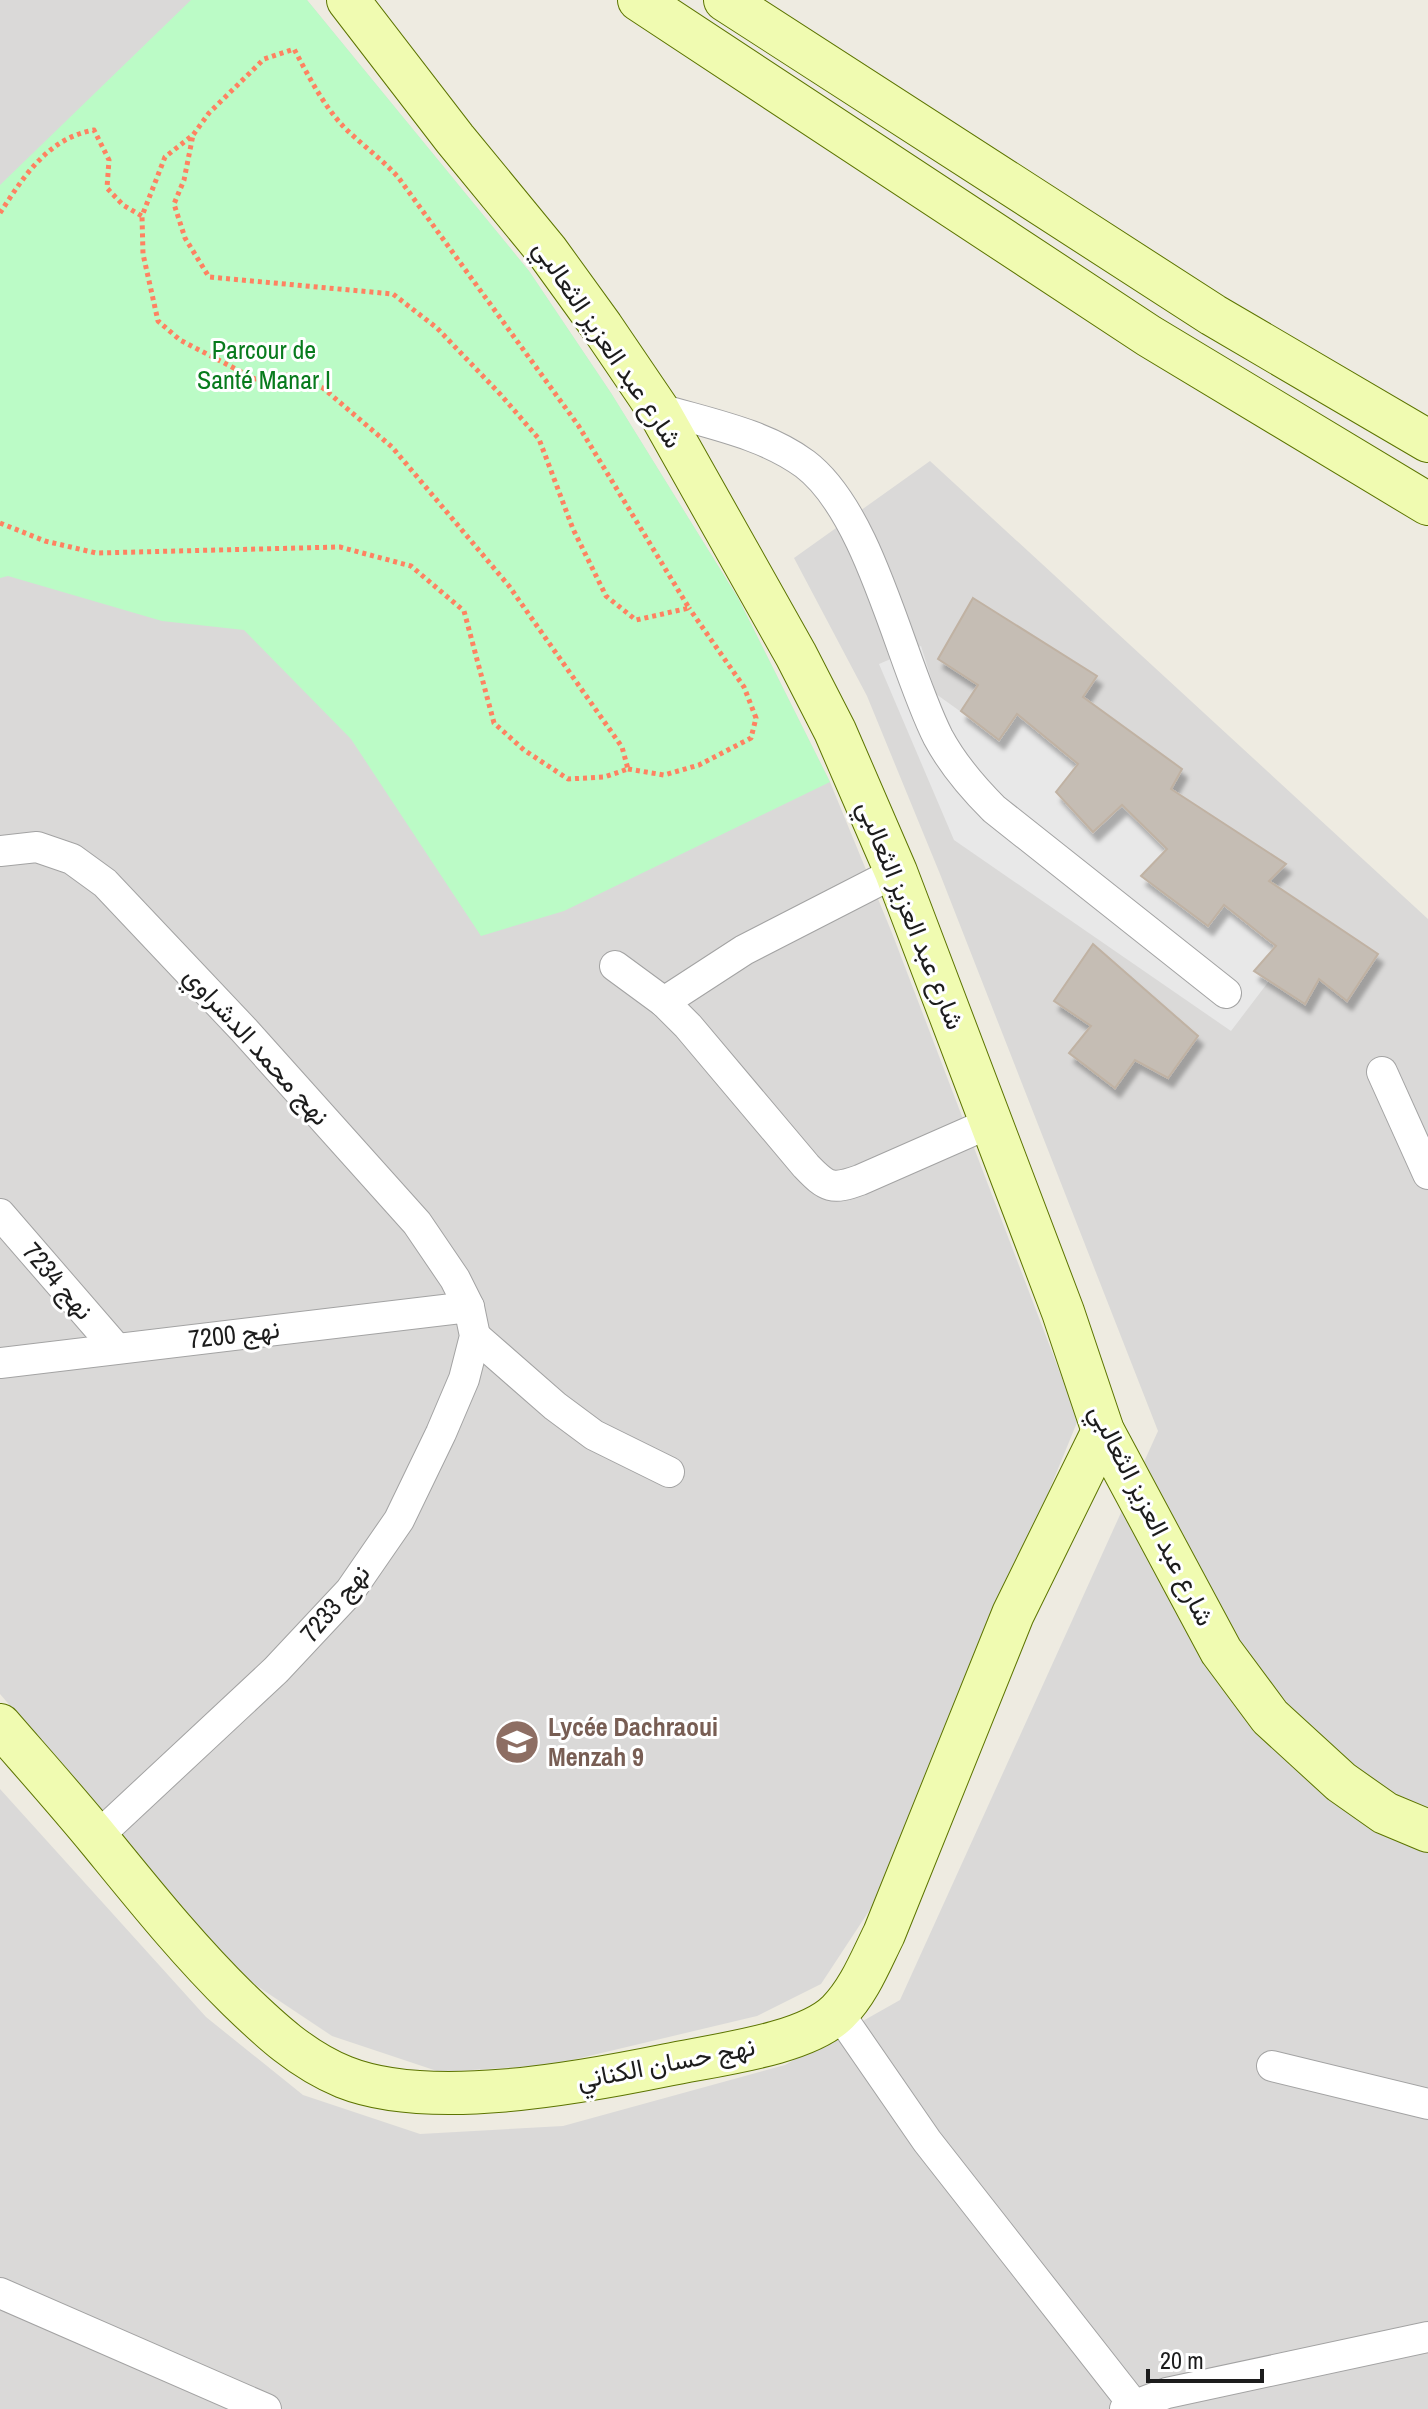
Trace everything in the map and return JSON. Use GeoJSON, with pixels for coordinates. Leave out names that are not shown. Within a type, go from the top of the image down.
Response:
{"type":"FeatureCollection","features":[{"type":"Feature","properties":{"kind":"street","name":"شارع عبد العزيز الثعالبي"},"geometry":{"type":"LineString","coordinates":[[348,0],[455,139],[547,251],[657,408],[796,655],[835,731],[896,872],[1063,1312],[1103,1431],[1221,1651],[1270,1717],[1341,1782],[1385,1813],[1428,1831]]}},
{"type":"Feature","properties":{"kind":"street"},"geometry":{"type":"LineString","coordinates":[[639,0],[1149,336],[1428,504]]}},
{"type":"Feature","properties":{"kind":"street"},"geometry":{"type":"LineString","coordinates":[[725,0],[1213,315],[1428,441]]}},
{"type":"Feature","properties":{"kind":"street"},"geometry":{"type":"LineString","coordinates":[[657,408],[745,435],[788,453],[824,483],[863,547],[938,736],[969,785],[994,809],[1226,993]]}},
{"type":"Feature","properties":{"kind":"street","name":"نهج محمد الدشراوي"},"geometry":{"type":"LineString","coordinates":[[0,851],[37,847],[72,859],[105,883],[225,1009],[417,1223],[455,1279],[472,1322]]}},
{"type":"Feature","properties":{"kind":"street"},"geometry":{"type":"LineString","coordinates":[[664,1002],[744,950],[896,872]]}},
{"type":"Feature","properties":{"kind":"street"},"geometry":{"type":"LineString","coordinates":[[615,966],[664,1002],[711,1050],[806,1166],[829,1186],[840,1187],[860,1180],[992,1122]]}},
{"type":"Feature","properties":{"kind":"street"},"geometry":{"type":"LineString","coordinates":[[1382,1072],[1428,1174]]}},
{"type":"Feature","properties":{"kind":"street","name":"نهج 7234"},"geometry":{"type":"LineString","coordinates":[[0,1214],[116,1348]]}},
{"type":"Feature","properties":{"kind":"street"},"geometry":{"type":"LineString","coordinates":[[472,1322],[555,1406],[594,1435],[669,1472]]}},
{"type":"Feature","properties":{"kind":"street","name":"نهج 7200"},"geometry":{"type":"LineString","coordinates":[[0,1363],[116,1348],[472,1322]]}},
{"type":"Feature","properties":{"kind":"street","name":"نهج 7233"},"geometry":{"type":"LineString","coordinates":[[97,1837],[276,1670],[350,1591],[399,1520],[429,1458],[464,1379],[472,1322]]}},
{"type":"Feature","properties":{"kind":"street","name":"نهج حسان الكناني"},"geometry":{"type":"LineString","coordinates":[[0,1725],[97,1837],[163,1921],[267,2027],[309,2060],[346,2078],[393,2089],[438,2092],[534,2088],[622,2074],[808,2033],[838,2012],[862,1978],[884,1934],[1013,1614],[1103,1431]]}},
{"type":"Feature","properties":{"kind":"street"},"geometry":{"type":"LineString","coordinates":[[838,2012],[927,2141],[1133,2408],[1167,2393],[1428,2337]]}},
{"type":"Feature","properties":{"kind":"street"},"geometry":{"type":"LineString","coordinates":[[1272,2066],[1428,2104]]}},
{"type":"Feature","properties":{"kind":"street"},"geometry":{"type":"LineString","coordinates":[[0,2293],[266,2409]]}},
{"type":"Feature","properties":{"kind":"path"},"geometry":{"type":"LineString","coordinates":[[0,523],[45,541],[96,553],[340,547],[411,566],[464,611],[494,723],[524,750],[568,779],[604,777],[628,769],[664,775],[699,765],[751,738],[756,718],[744,687],[689,608],[578,425],[398,177],[376,153],[342,125],[315,87],[294,49],[264,59],[209,113],[193,135],[165,157],[142,216],[143,254],[158,321],[180,340],[255,379],[291,375],[323,388],[392,447],[509,586],[622,747],[628,769]]}},
{"type":"Feature","properties":{"kind":"path"},"geometry":{"type":"LineString","coordinates":[[0,213],[30,167],[74,134],[94,130],[109,160],[107,188],[123,205],[142,216]]}},
{"type":"Feature","properties":{"kind":"path"},"geometry":{"type":"LineString","coordinates":[[193,135],[184,180],[174,204],[185,238],[209,277],[393,294],[437,328],[539,439],[573,529],[606,596],[636,620],[689,608]]}},
{"type":"Feature","properties":{"kind":"shaded area"},"geometry":{"type":"Polygon","coordinates":[[[0,0],[307,0],[529,271],[611,393],[738,598],[830,782],[892,933],[1078,1420],[890,1879],[821,1984],[757,2016],[551,2065],[440,2072],[332,2036],[242,1976],[0,1694],[0,0]]]}},
{"type":"Feature","properties":{"kind":"shaded area"},"geometry":{"type":"Polygon","coordinates":[[[930,461],[1428,919],[1428,2409],[0,2409],[0,1789],[206,2017],[303,2095],[420,2134],[563,2126],[785,2065],[900,2000],[1158,1431],[867,696],[794,558],[930,461]]]}},
{"type":"Feature","properties":{"kind":"shaded area"},"geometry":{"type":"Polygon","coordinates":[[[921,646],[936,694],[999,739],[1017,714],[1078,764],[1056,792],[1093,832],[1122,805],[1167,849],[1141,877],[1208,926],[1224,905],[1276,946],[1254,971],[1269,981],[1231,1031],[954,840],[879,664],[921,646]]]}},
{"type":"Feature","properties":{"kind":"green space","name":"Parcour de Santé Manar I"},"geometry":{"type":"Polygon","coordinates":[[[191,0],[307,0],[529,271],[611,393],[738,598],[830,782],[564,911],[481,936],[351,739],[244,630],[162,621],[8,576],[0,578],[0,185],[191,0]]]}},
{"type":"Feature","properties":{"kind":"building"},"geometry":{"type":"Polygon","coordinates":[[[973,598],[1097,676],[1083,697],[1182,769],[1171,789],[1286,864],[1269,881],[1378,954],[1347,1001],[1319,979],[1305,1004],[1254,971],[1276,946],[1224,905],[1208,926],[1141,876],[1167,849],[1122,805],[1093,832],[1056,792],[1078,764],[1017,714],[999,740],[961,711],[978,685],[938,659],[973,598]]]}},
{"type":"Feature","properties":{"kind":"building"},"geometry":{"type":"Polygon","coordinates":[[[1093,944],[1198,1036],[1168,1078],[1135,1060],[1115,1088],[1069,1053],[1091,1026],[1054,1001],[1093,944]]]}},
{"type":"Feature","properties":{"kind":"place","name":"Lycée Dachraoui Menzah 9"},"geometry":{"type":"Point","coordinates":[517,1742]}}]}
